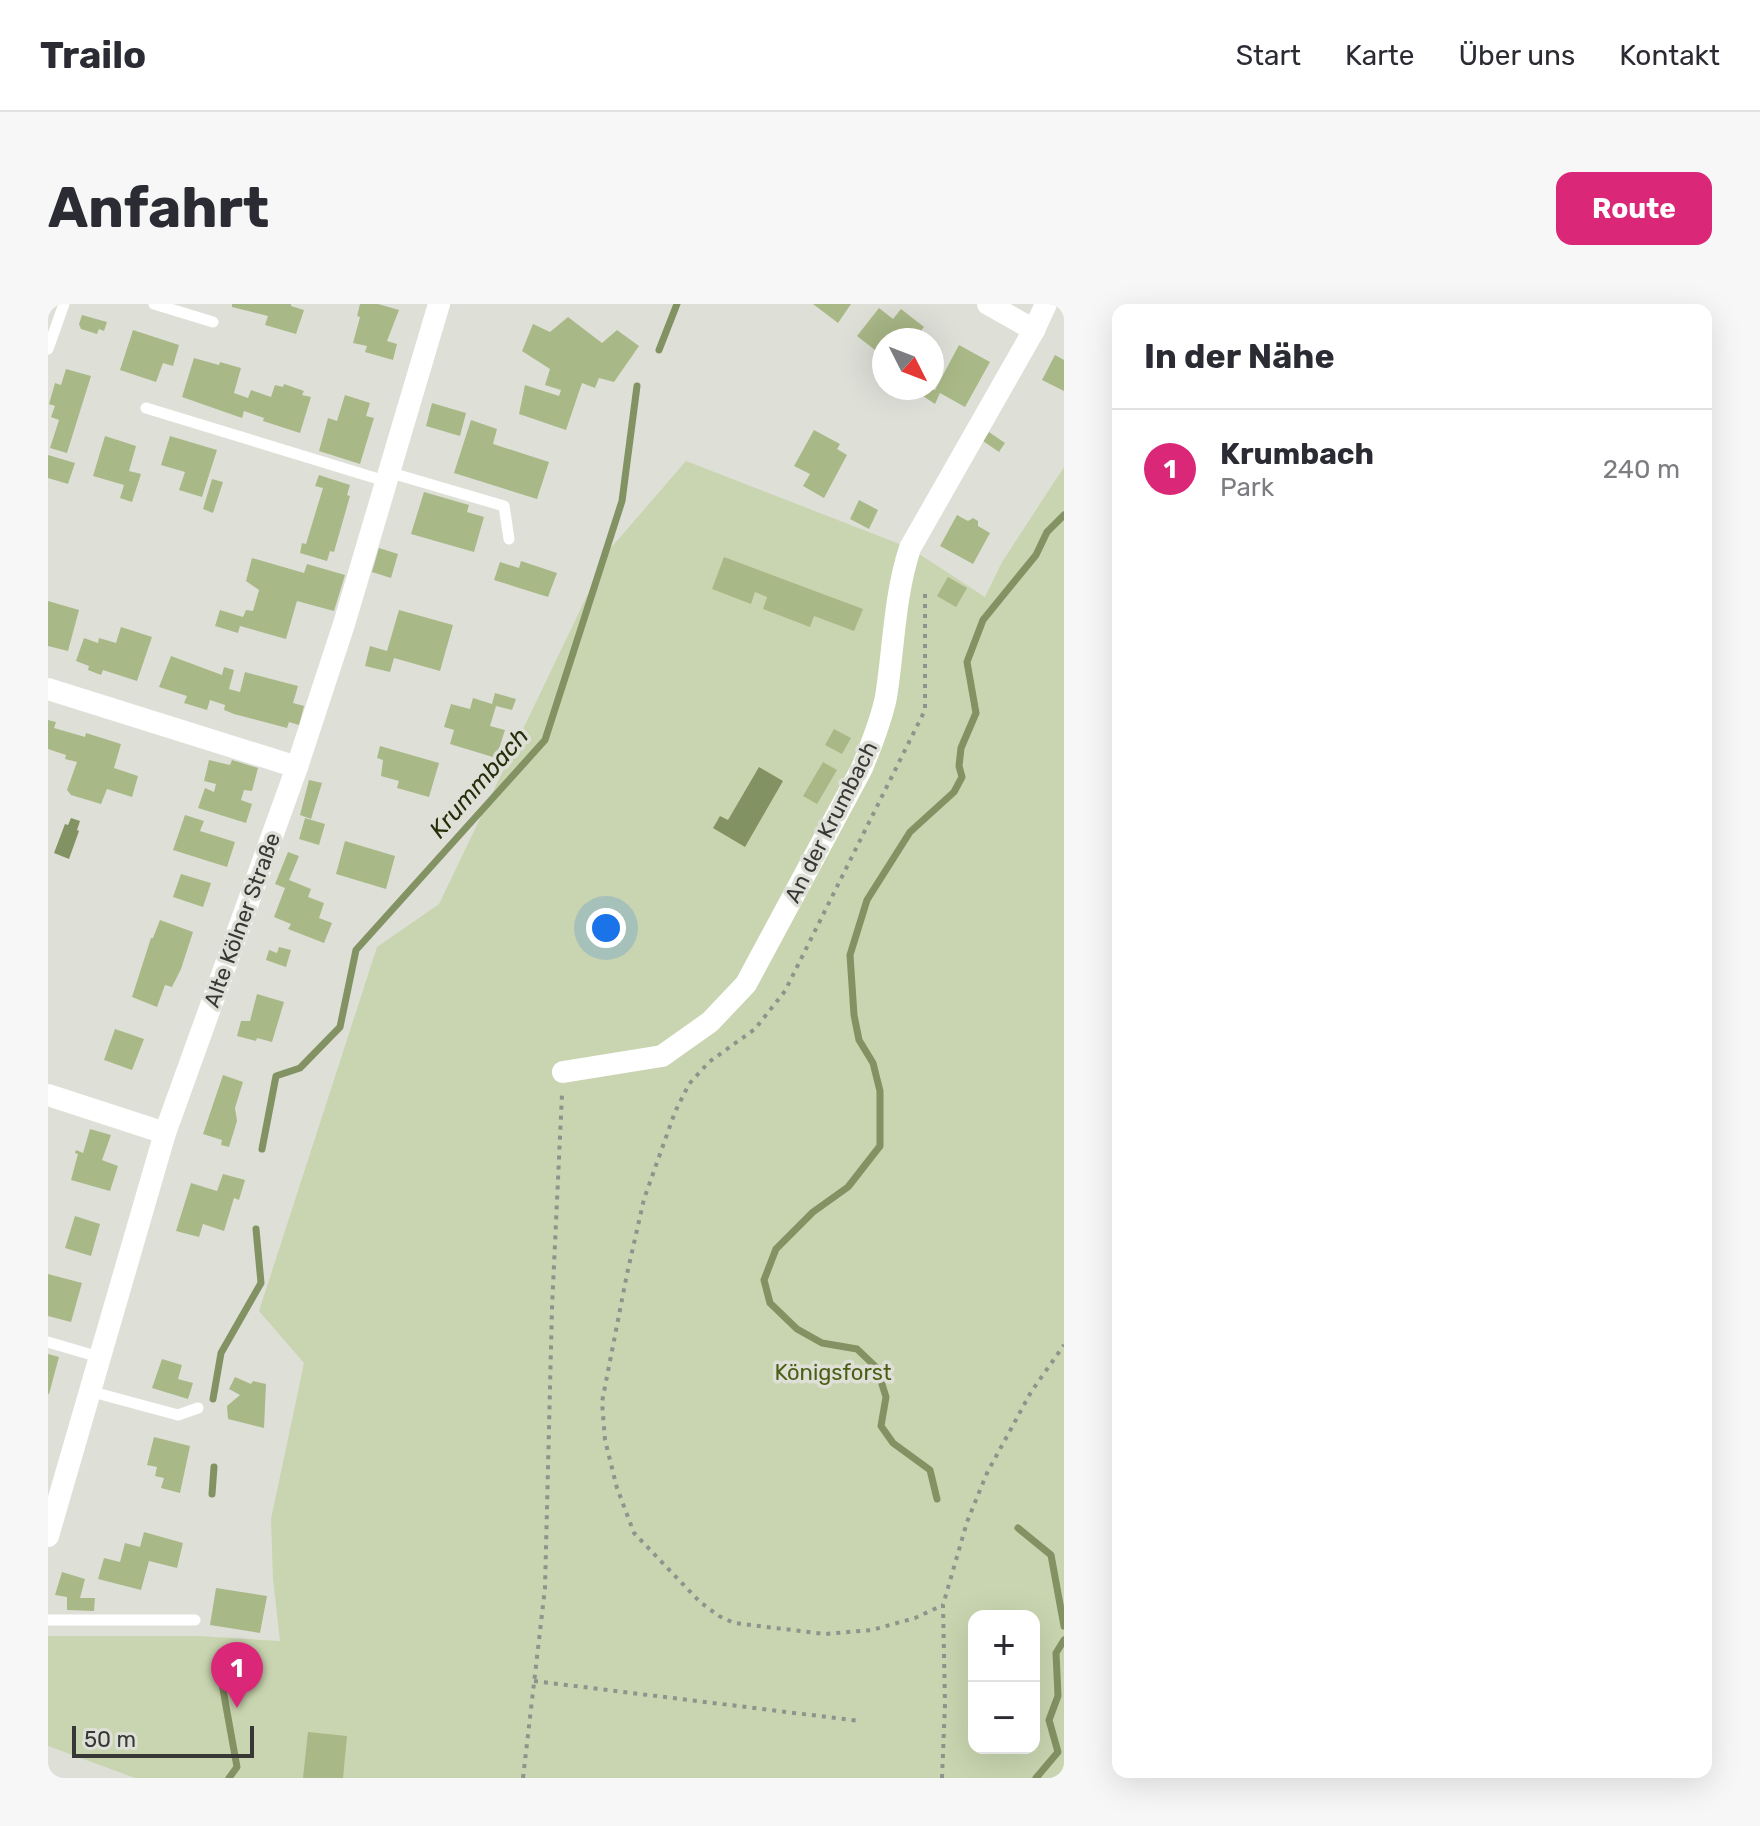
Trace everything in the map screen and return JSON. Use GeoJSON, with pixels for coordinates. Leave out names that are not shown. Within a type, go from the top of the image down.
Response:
{"type":"FeatureCollection","features":[{"type":"Feature","properties":{"kind":"street","name":"Alte Kölner Straße"},"geometry":{"type":"LineString","coordinates":[[48,1536],[165,1133],[297,767],[344,624],[439,304]]}},
{"type":"Feature","properties":{"kind":"street"},"geometry":{"type":"LineString","coordinates":[[988,304],[1034,330]]}},
{"type":"Feature","properties":{"kind":"street","name":"An der Krumbach"},"geometry":{"type":"LineString","coordinates":[[563,1072],[662,1056],[710,1022],[746,984],[862,768],[876,735],[885,699],[900,580],[910,548],[1046,304]]}},
{"type":"Feature","properties":{"kind":"street"},"geometry":{"type":"LineString","coordinates":[[48,689],[297,767]]}},
{"type":"Feature","properties":{"kind":"street"},"geometry":{"type":"LineString","coordinates":[[48,1095],[165,1133]]}},
{"type":"Feature","properties":{"kind":"lane"},"geometry":{"type":"LineString","coordinates":[[48,349],[64,304]]}},
{"type":"Feature","properties":{"kind":"lane"},"geometry":{"type":"LineString","coordinates":[[154,304],[213,322]]}},
{"type":"Feature","properties":{"kind":"lane"},"geometry":{"type":"LineString","coordinates":[[146,408],[504,506],[509,539]]}},
{"type":"Feature","properties":{"kind":"lane"},"geometry":{"type":"LineString","coordinates":[[48,1342],[99,1357]]}},
{"type":"Feature","properties":{"kind":"lane"},"geometry":{"type":"LineString","coordinates":[[89,1391],[178,1415],[198,1408]]}},
{"type":"Feature","properties":{"kind":"lane"},"geometry":{"type":"LineString","coordinates":[[48,1620],[195,1620]]}},
{"type":"Feature","properties":{"kind":"path"},"geometry":{"type":"LineString","coordinates":[[925,585],[925,710],[785,991],[755,1029],[709,1062],[689,1084],[675,1112],[644,1199],[602,1402],[605,1440],[634,1533],[700,1602],[719,1616],[734,1623],[825,1634],[872,1630],[915,1618],[943,1605]]}},
{"type":"Feature","properties":{"kind":"path"},"geometry":{"type":"LineString","coordinates":[[523,1778],[545,1588],[552,1308],[563,1072]]}},
{"type":"Feature","properties":{"kind":"path"},"geometry":{"type":"LineString","coordinates":[[942,1778],[945,1704],[943,1605],[967,1522],[987,1473],[1031,1392],[1064,1345]]}},
{"type":"Feature","properties":{"kind":"path"},"geometry":{"type":"LineString","coordinates":[[534,1681],[860,1721]]}},
{"type":"Feature","properties":{"kind":"green space","name":"Königsforst"},"geometry":{"type":"Polygon","coordinates":[[[686,461],[910,548],[985,597],[1002,562],[1064,467],[1064,1778],[135,1778],[48,1746],[48,1636],[198,1636],[280,1641],[273,1579],[271,1519],[304,1363],[259,1311],[377,947],[439,904],[609,550],[686,461]]]}},
{"type":"Feature","properties":{"kind":"shaded area"},"geometry":{"type":"Polygon","coordinates":[[[759,767],[783,781],[745,847],[713,828],[720,816],[728,820],[759,767]]]}},
{"type":"Feature","properties":{"kind":"shaded area"},"geometry":{"type":"Polygon","coordinates":[[[71,818],[80,821],[69,859],[54,853],[65,824],[68,825],[71,818]]]}},
{"type":"Feature","properties":{"kind":"building"},"geometry":{"type":"Polygon","coordinates":[[[232,304],[291,304],[304,310],[296,334],[265,325],[268,316],[232,307],[232,304]]]}},
{"type":"Feature","properties":{"kind":"building"},"geometry":{"type":"Polygon","coordinates":[[[360,304],[378,304],[399,310],[387,341],[397,344],[393,360],[365,352],[367,346],[353,343],[360,304]]]}},
{"type":"Feature","properties":{"kind":"building"},"geometry":{"type":"Polygon","coordinates":[[[813,304],[851,304],[838,323],[813,304]]]}},
{"type":"Feature","properties":{"kind":"building"},"geometry":{"type":"Polygon","coordinates":[[[879,308],[893,319],[901,309],[924,327],[872,328],[872,348],[857,336],[879,308]]]}},
{"type":"Feature","properties":{"kind":"building"},"geometry":{"type":"Polygon","coordinates":[[[82,315],[107,322],[104,331],[99,329],[97,334],[81,329],[82,315]]]}},
{"type":"Feature","properties":{"kind":"building"},"geometry":{"type":"Polygon","coordinates":[[[568,317],[602,343],[617,330],[639,346],[614,382],[599,378],[595,388],[582,383],[566,430],[519,414],[525,385],[559,396],[561,390],[545,385],[550,369],[522,351],[533,324],[550,332],[568,317]]]}},
{"type":"Feature","properties":{"kind":"building"},"geometry":{"type":"Polygon","coordinates":[[[133,330],[179,345],[173,366],[163,363],[156,382],[120,370],[133,330]]]}},
{"type":"Feature","properties":{"kind":"building"},"geometry":{"type":"Polygon","coordinates":[[[959,345],[990,362],[965,407],[944,395],[944,373],[959,345]]]}},
{"type":"Feature","properties":{"kind":"building"},"geometry":{"type":"Polygon","coordinates":[[[1055,355],[1064,360],[1064,391],[1042,380],[1055,355]]]}},
{"type":"Feature","properties":{"kind":"building"},"geometry":{"type":"Polygon","coordinates":[[[194,358],[241,368],[234,393],[248,398],[251,390],[271,397],[275,385],[283,387],[284,384],[304,391],[302,395],[311,397],[300,433],[244,411],[242,418],[182,397],[194,358]]]}},
{"type":"Feature","properties":{"kind":"building"},"geometry":{"type":"Polygon","coordinates":[[[66,369],[91,376],[67,453],[50,448],[59,420],[51,417],[55,406],[49,404],[55,383],[61,385],[66,369]]]}},
{"type":"Feature","properties":{"kind":"building"},"geometry":{"type":"Polygon","coordinates":[[[345,395],[370,403],[366,416],[374,418],[360,464],[319,451],[328,418],[337,421],[345,395]]]}},
{"type":"Feature","properties":{"kind":"building"},"geometry":{"type":"Polygon","coordinates":[[[432,403],[466,413],[460,436],[426,426],[432,403]]]}},
{"type":"Feature","properties":{"kind":"building"},"geometry":{"type":"Polygon","coordinates":[[[471,420],[497,429],[493,444],[549,462],[537,499],[454,473],[471,420]]]}},
{"type":"Feature","properties":{"kind":"building"},"geometry":{"type":"Polygon","coordinates":[[[814,430],[840,444],[837,449],[847,455],[824,498],[803,486],[810,474],[794,466],[814,430]]]}},
{"type":"Feature","properties":{"kind":"building"},"geometry":{"type":"Polygon","coordinates":[[[989,432],[1005,443],[999,452],[983,441],[989,432]]]}},
{"type":"Feature","properties":{"kind":"building"},"geometry":{"type":"Polygon","coordinates":[[[105,436],[136,446],[129,471],[141,474],[132,502],[120,498],[124,485],[93,476],[105,436]]]}},
{"type":"Feature","properties":{"kind":"building"},"geometry":{"type":"Polygon","coordinates":[[[170,436],[217,450],[202,497],[179,490],[185,472],[161,465],[170,436]]]}},
{"type":"Feature","properties":{"kind":"building"},"geometry":{"type":"Polygon","coordinates":[[[48,455],[75,463],[68,484],[48,478],[48,455]]]}},
{"type":"Feature","properties":{"kind":"building"},"geometry":{"type":"Polygon","coordinates":[[[319,475],[350,485],[347,495],[350,496],[334,552],[330,551],[327,561],[300,553],[302,543],[306,544],[323,488],[315,486],[319,475]]]}},
{"type":"Feature","properties":{"kind":"building"},"geometry":{"type":"Polygon","coordinates":[[[212,479],[223,482],[213,513],[203,509],[212,479]]]}},
{"type":"Feature","properties":{"kind":"building"},"geometry":{"type":"Polygon","coordinates":[[[424,492],[469,505],[467,512],[484,517],[474,552],[411,534],[424,492]]]}},
{"type":"Feature","properties":{"kind":"building"},"geometry":{"type":"Polygon","coordinates":[[[859,500],[878,510],[869,529],[850,519],[859,500]]]}},
{"type":"Feature","properties":{"kind":"building"},"geometry":{"type":"Polygon","coordinates":[[[957,515],[968,521],[973,518],[978,521],[978,526],[990,533],[973,564],[940,546],[957,515]]]}},
{"type":"Feature","properties":{"kind":"building"},"geometry":{"type":"Polygon","coordinates":[[[379,548],[398,554],[391,578],[372,572],[379,548]]]}},
{"type":"Feature","properties":{"kind":"building"},"geometry":{"type":"Polygon","coordinates":[[[724,557],[863,609],[854,631],[814,616],[810,627],[763,609],[767,597],[755,592],[751,604],[712,589],[724,557]]]}},
{"type":"Feature","properties":{"kind":"building"},"geometry":{"type":"Polygon","coordinates":[[[252,558],[304,573],[307,564],[345,575],[334,611],[297,601],[286,639],[240,626],[238,633],[215,626],[220,610],[243,617],[246,610],[253,611],[259,590],[246,581],[252,558]]]}},
{"type":"Feature","properties":{"kind":"building"},"geometry":{"type":"Polygon","coordinates":[[[521,561],[557,573],[548,597],[494,580],[500,562],[519,568],[521,561]]]}},
{"type":"Feature","properties":{"kind":"building"},"geometry":{"type":"Polygon","coordinates":[[[948,577],[967,588],[956,607],[937,596],[948,577]]]}},
{"type":"Feature","properties":{"kind":"building"},"geometry":{"type":"Polygon","coordinates":[[[48,601],[79,610],[68,651],[48,646],[48,601]]]}},
{"type":"Feature","properties":{"kind":"building"},"geometry":{"type":"Polygon","coordinates":[[[399,610],[453,625],[440,671],[394,658],[390,672],[365,666],[370,646],[387,651],[399,610]]]}},
{"type":"Feature","properties":{"kind":"building"},"geometry":{"type":"Polygon","coordinates":[[[121,627],[152,637],[137,681],[103,670],[101,675],[76,661],[84,638],[98,643],[99,638],[116,643],[121,627]]]}},
{"type":"Feature","properties":{"kind":"building"},"geometry":{"type":"Polygon","coordinates":[[[171,656],[222,675],[224,667],[234,670],[229,689],[240,692],[245,672],[298,686],[293,703],[304,706],[299,725],[289,722],[287,728],[234,714],[224,710],[225,705],[210,700],[207,710],[184,703],[187,696],[159,687],[171,656]]]}},
{"type":"Feature","properties":{"kind":"building"},"geometry":{"type":"Polygon","coordinates":[[[495,693],[516,699],[512,710],[496,706],[490,726],[505,730],[496,758],[450,744],[454,730],[444,727],[451,704],[470,709],[473,698],[492,704],[495,693]]]}},
{"type":"Feature","properties":{"kind":"building"},"geometry":{"type":"Polygon","coordinates":[[[48,720],[56,722],[54,728],[85,737],[86,733],[121,744],[114,768],[138,776],[132,797],[107,789],[101,804],[71,795],[67,790],[77,762],[48,749],[48,720]]]}},
{"type":"Feature","properties":{"kind":"building"},"geometry":{"type":"Polygon","coordinates":[[[834,729],[851,738],[842,754],[825,745],[834,729]]]}},
{"type":"Feature","properties":{"kind":"building"},"geometry":{"type":"Polygon","coordinates":[[[380,746],[439,763],[429,797],[397,788],[399,781],[381,776],[383,760],[377,758],[380,746]]]}},
{"type":"Feature","properties":{"kind":"building"},"geometry":{"type":"Polygon","coordinates":[[[209,760],[230,765],[232,760],[258,768],[252,791],[244,790],[241,800],[252,804],[246,823],[198,808],[205,788],[214,792],[216,784],[204,781],[209,760]]]}},
{"type":"Feature","properties":{"kind":"building"},"geometry":{"type":"Polygon","coordinates":[[[823,762],[837,770],[817,804],[803,796],[823,762]]]}},
{"type":"Feature","properties":{"kind":"building"},"geometry":{"type":"Polygon","coordinates":[[[309,780],[322,783],[311,819],[300,815],[309,780]]]}},
{"type":"Feature","properties":{"kind":"building"},"geometry":{"type":"Polygon","coordinates":[[[185,815],[204,821],[200,831],[235,842],[227,867],[173,850],[185,815]]]}},
{"type":"Feature","properties":{"kind":"building"},"geometry":{"type":"Polygon","coordinates":[[[305,818],[325,824],[319,845],[299,839],[305,818]]]}},
{"type":"Feature","properties":{"kind":"building"},"geometry":{"type":"Polygon","coordinates":[[[345,841],[395,856],[386,889],[336,874],[345,841]]]}},
{"type":"Feature","properties":{"kind":"building"},"geometry":{"type":"Polygon","coordinates":[[[288,852],[299,856],[289,880],[311,889],[308,897],[324,903],[319,918],[332,923],[324,943],[288,929],[291,924],[274,917],[285,888],[275,884],[288,852]]]}},
{"type":"Feature","properties":{"kind":"building"},"geometry":{"type":"Polygon","coordinates":[[[181,874],[211,883],[203,907],[173,897],[181,874]]]}},
{"type":"Feature","properties":{"kind":"building"},"geometry":{"type":"Polygon","coordinates":[[[160,920],[193,932],[181,969],[172,987],[165,985],[157,1007],[132,997],[160,920]]]}},
{"type":"Feature","properties":{"kind":"building"},"geometry":{"type":"Polygon","coordinates":[[[279,947],[291,950],[286,967],[266,960],[269,950],[277,953],[279,947]]]}},
{"type":"Feature","properties":{"kind":"building"},"geometry":{"type":"Polygon","coordinates":[[[257,994],[284,1002],[272,1042],[237,1036],[241,1021],[250,1021],[257,994]]]}},
{"type":"Feature","properties":{"kind":"building"},"geometry":{"type":"Polygon","coordinates":[[[115,1029],[144,1039],[132,1070],[104,1060],[115,1029]]]}},
{"type":"Feature","properties":{"kind":"building"},"geometry":{"type":"Polygon","coordinates":[[[223,1075],[243,1082],[229,1147],[221,1145],[222,1140],[203,1134],[223,1075]]]}},
{"type":"Feature","properties":{"kind":"building"},"geometry":{"type":"Polygon","coordinates":[[[90,1129],[111,1135],[102,1160],[118,1166],[110,1191],[71,1180],[78,1154],[76,1150],[83,1153],[90,1129]]]}},
{"type":"Feature","properties":{"kind":"building"},"geometry":{"type":"Polygon","coordinates":[[[223,1174],[245,1180],[239,1200],[234,1198],[224,1231],[203,1224],[199,1237],[176,1231],[191,1183],[217,1191],[223,1174]]]}},
{"type":"Feature","properties":{"kind":"building"},"geometry":{"type":"Polygon","coordinates":[[[75,1216],[100,1224],[91,1256],[65,1248],[75,1216]]]}},
{"type":"Feature","properties":{"kind":"building"},"geometry":{"type":"Polygon","coordinates":[[[48,1274],[82,1283],[71,1322],[48,1316],[48,1274]]]}},
{"type":"Feature","properties":{"kind":"building"},"geometry":{"type":"Polygon","coordinates":[[[48,1354],[59,1357],[49,1394],[48,1394],[48,1354]]]}},
{"type":"Feature","properties":{"kind":"building"},"geometry":{"type":"Polygon","coordinates":[[[162,1359],[182,1365],[178,1379],[193,1383],[188,1399],[152,1388],[162,1359]]]}},
{"type":"Feature","properties":{"kind":"building"},"geometry":{"type":"Polygon","coordinates":[[[235,1377],[251,1384],[253,1381],[266,1384],[264,1428],[228,1419],[227,1406],[240,1395],[229,1389],[235,1377]]]}},
{"type":"Feature","properties":{"kind":"building"},"geometry":{"type":"Polygon","coordinates":[[[154,1437],[190,1446],[180,1493],[161,1488],[164,1478],[155,1476],[157,1467],[147,1465],[154,1437]]]}},
{"type":"Feature","properties":{"kind":"building"},"geometry":{"type":"Polygon","coordinates":[[[144,1532],[183,1543],[177,1568],[149,1561],[141,1590],[98,1579],[104,1558],[120,1562],[125,1543],[140,1547],[144,1532]]]}},
{"type":"Feature","properties":{"kind":"building"},"geometry":{"type":"Polygon","coordinates":[[[62,1572],[85,1579],[80,1598],[95,1598],[94,1611],[67,1610],[67,1597],[55,1595],[62,1572]]]}},
{"type":"Feature","properties":{"kind":"building"},"geometry":{"type":"Polygon","coordinates":[[[216,1588],[267,1596],[260,1633],[210,1625],[216,1588]]]}},
{"type":"Feature","properties":{"kind":"building"},"geometry":{"type":"Polygon","coordinates":[[[308,1732],[347,1736],[343,1778],[303,1778],[308,1732]]]}},
{"type":"Feature","properties":{"kind":"waterway","name":"Krummbach"},"geometry":{"type":"LineString","coordinates":[[659,350],[677,304]]}},
{"type":"Feature","properties":{"kind":"waterway","name":"Krummbach"},"geometry":{"type":"LineString","coordinates":[[262,1149],[276,1076],[300,1068],[340,1027],[356,950],[545,740],[622,501],[637,386]]}},
{"type":"Feature","properties":{"kind":"waterway"},"geometry":{"type":"LineString","coordinates":[[937,1499],[930,1470],[893,1443],[881,1426],[886,1397],[877,1368],[857,1349],[822,1343],[797,1329],[770,1303],[764,1280],[776,1249],[813,1212],[848,1187],[880,1146],[880,1091],[873,1063],[859,1040],[850,955],[867,900],[910,832],[954,792],[962,777],[959,766],[961,748],[976,713],[967,662],[983,620],[1036,555],[1047,532],[1064,515]]}},
{"type":"Feature","properties":{"kind":"waterway","name":"Krummbach"},"geometry":{"type":"LineString","coordinates":[[213,1399],[221,1353],[261,1283],[256,1229]]}},
{"type":"Feature","properties":{"kind":"waterway","name":"Krummbach"},"geometry":{"type":"LineString","coordinates":[[212,1494],[214,1467]]}},
{"type":"Feature","properties":{"kind":"waterway"},"geometry":{"type":"LineString","coordinates":[[1018,1528],[1051,1555],[1064,1626]]}},
{"type":"Feature","properties":{"kind":"waterway"},"geometry":{"type":"LineString","coordinates":[[1036,1778],[1058,1752],[1049,1720],[1058,1696],[1056,1653],[1064,1640]]}},
{"type":"Feature","properties":{"kind":"waterway","name":"Krummbach"},"geometry":{"type":"LineString","coordinates":[[220,1673],[237,1767],[229,1778]]}},
{"type":"Feature","properties":{"kind":"place","name":"Krumbach"},"geometry":{"type":"Point","coordinates":[237,1708]}}]}
